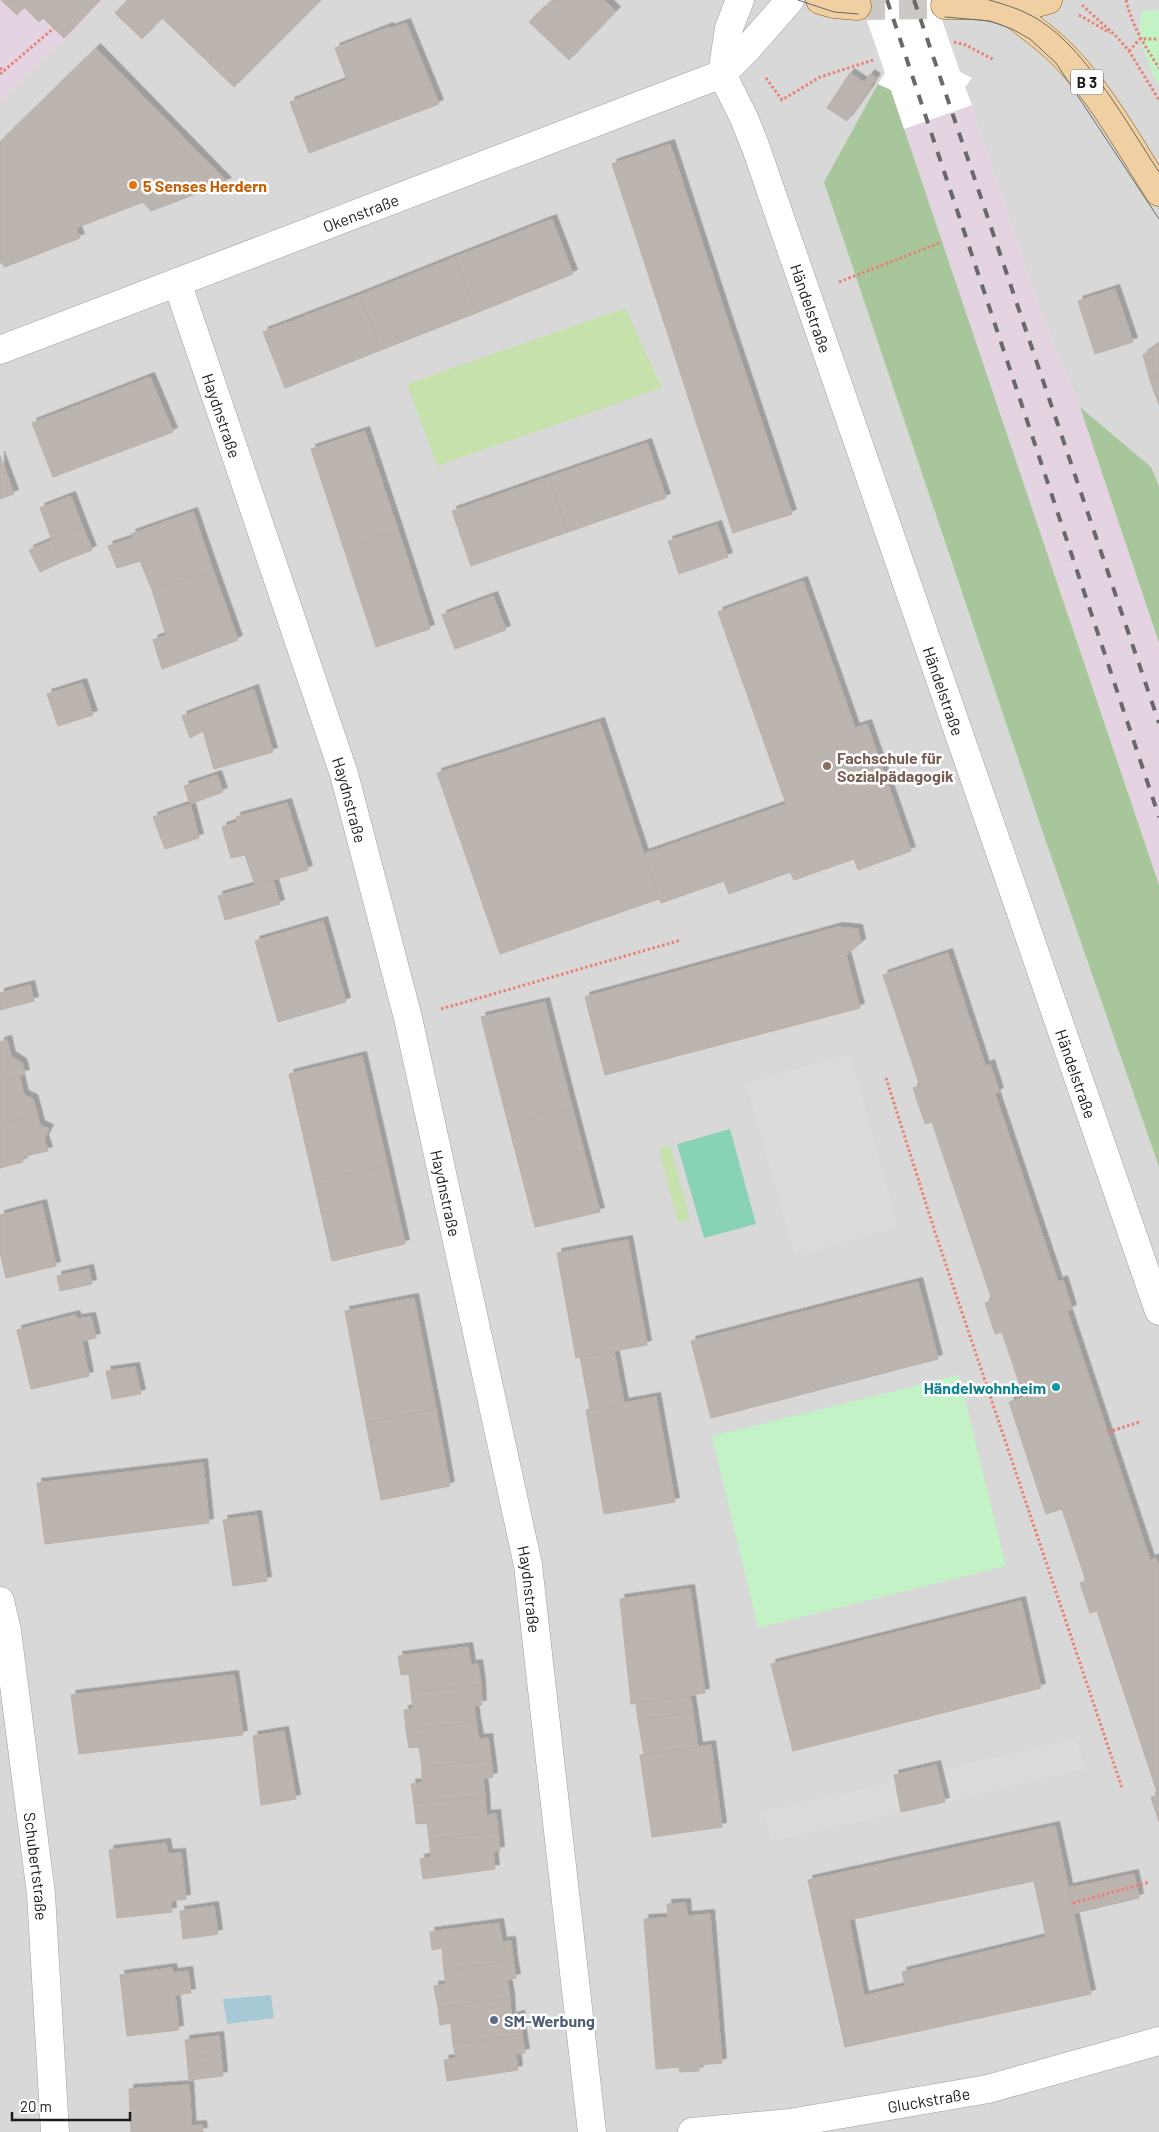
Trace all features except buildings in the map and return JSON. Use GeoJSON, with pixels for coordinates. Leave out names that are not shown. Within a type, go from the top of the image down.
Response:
{"type":"FeatureCollection","features":[{"type":"Feature","properties":{"kind":"main road"},"geometry":{"type":"LineString","coordinates":[[820,0],[834,4],[857,6]]}},
{"type":"Feature","properties":{"kind":"main road"},"geometry":{"type":"LineString","coordinates":[[1017,8],[1048,0]]}},
{"type":"Feature","properties":{"kind":"main road","name":"B 3"},"geometry":{"type":"LineString","coordinates":[[945,5],[1017,8],[1058,48],[1085,80],[1159,192]]}},
{"type":"Feature","properties":{"kind":"street"},"geometry":{"type":"LineString","coordinates":[[722,74],[729,28],[740,0]]}},
{"type":"Feature","properties":{"kind":"street","name":"Okenstraße"},"geometry":{"type":"LineString","coordinates":[[0,350],[722,74],[747,50],[790,0]]}},
{"type":"Feature","properties":{"kind":"street","name":"Händelstraße"},"geometry":{"type":"LineString","coordinates":[[722,74],[744,118],[756,148],[1159,1312]]}},
{"type":"Feature","properties":{"kind":"street","name":"Haydnstraße"},"geometry":{"type":"LineString","coordinates":[[177,282],[344,774],[408,1018],[528,1565],[592,2132]]}},
{"type":"Feature","properties":{"kind":"street","name":"Schubertstraße"},"geometry":{"type":"LineString","coordinates":[[0,1601],[40,1894],[55,2132]]}},
{"type":"Feature","properties":{"kind":"street","name":"Gluckstraße"},"geometry":{"type":"LineString","coordinates":[[692,2132],[790,2123],[988,2089],[1159,2041]]}},
{"type":"Feature","properties":{"kind":"path"},"geometry":{"type":"LineString","coordinates":[[1076,0],[1117,37],[1159,100]]}},
{"type":"Feature","properties":{"kind":"path"},"geometry":{"type":"LineString","coordinates":[[1126,0],[1130,17],[1140,39],[1159,68]]}},
{"type":"Feature","properties":{"kind":"path"},"geometry":{"type":"LineString","coordinates":[[1078,14],[1117,37]]}},
{"type":"Feature","properties":{"kind":"path"},"geometry":{"type":"LineString","coordinates":[[0,74],[54,28]]}},
{"type":"Feature","properties":{"kind":"path"},"geometry":{"type":"LineString","coordinates":[[1128,51],[1140,39],[1159,39]]}},
{"type":"Feature","properties":{"kind":"path"},"geometry":{"type":"LineString","coordinates":[[954,42],[966,45],[994,60]]}},
{"type":"Feature","properties":{"kind":"path"},"geometry":{"type":"LineString","coordinates":[[782,100],[820,77],[872,60]]}},
{"type":"Feature","properties":{"kind":"path"},"geometry":{"type":"LineString","coordinates":[[0,68],[4,71]]}},
{"type":"Feature","properties":{"kind":"path"},"geometry":{"type":"LineString","coordinates":[[839,282],[942,242]]}},
{"type":"Feature","properties":{"kind":"path"},"geometry":{"type":"LineString","coordinates":[[408,1018],[681,940]]}},
{"type":"Feature","properties":{"kind":"path"},"geometry":{"type":"LineString","coordinates":[[886,1078],[935,1232],[1122,1788]]}},
{"type":"Feature","properties":{"kind":"path"},"geometry":{"type":"LineString","coordinates":[[1108,1432],[1140,1422]]}},
{"type":"Feature","properties":{"kind":"path"},"geometry":{"type":"LineString","coordinates":[[1073,1903],[1150,1882]]}},
{"type":"Feature","properties":{"kind":"shaded area"},"geometry":{"type":"Polygon","coordinates":[[[0,0],[860,0],[885,73],[824,182],[1044,836],[1159,1167],[1159,2132],[0,2132],[0,0]]]}},
{"type":"Feature","properties":{"kind":"shaded area"},"geometry":{"type":"Polygon","coordinates":[[[0,0],[104,0],[0,103],[0,0]]]}},
{"type":"Feature","properties":{"kind":"shaded area"},"geometry":{"type":"Polygon","coordinates":[[[860,0],[935,0],[960,72],[972,78],[965,87],[1038,304],[1080,407],[1159,643],[1159,885],[891,90],[878,84],[885,73],[860,0]]]}},
{"type":"Feature","properties":{"kind":"shaded area"},"geometry":{"type":"Polygon","coordinates":[[[935,0],[1159,0],[1159,10],[1141,12],[1140,39],[1153,75],[1159,84],[1159,486],[1151,467],[1080,407],[1038,304],[965,87],[971,78],[960,72],[935,0]]]}},
{"type":"Feature","properties":{"kind":"shaded area"},"geometry":{"type":"Polygon","coordinates":[[[850,1054],[898,1227],[795,1256],[746,1083],[850,1054]]]}},
{"type":"Feature","properties":{"kind":"shaded area"},"geometry":{"type":"Polygon","coordinates":[[[1077,1738],[1084,1769],[945,1802],[938,1771],[1077,1738]]]}},
{"type":"Feature","properties":{"kind":"shaded area"},"geometry":{"type":"Polygon","coordinates":[[[895,1781],[901,1812],[771,1841],[764,1811],[895,1781]]]}},
{"type":"Feature","properties":{"kind":"green space"},"geometry":{"type":"Polygon","coordinates":[[[1159,10],[1159,84],[1153,75],[1140,39],[1141,11],[1159,10]]]}},
{"type":"Feature","properties":{"kind":"green space"},"geometry":{"type":"Polygon","coordinates":[[[878,84],[891,90],[1159,885],[1159,1167],[1044,836],[824,182],[878,84]]]}},
{"type":"Feature","properties":{"kind":"green space"},"geometry":{"type":"Polygon","coordinates":[[[625,308],[662,388],[437,466],[407,384],[625,308]]]}},
{"type":"Feature","properties":{"kind":"green space"},"geometry":{"type":"Polygon","coordinates":[[[1080,407],[1151,467],[1159,486],[1159,643],[1080,407]]]}},
{"type":"Feature","properties":{"kind":"green space"},"geometry":{"type":"Polygon","coordinates":[[[730,1129],[756,1224],[704,1238],[677,1144],[730,1129]]]}},
{"type":"Feature","properties":{"kind":"green space"},"geometry":{"type":"Polygon","coordinates":[[[670,1146],[690,1219],[678,1223],[659,1149],[670,1146]]]}},
{"type":"Feature","properties":{"kind":"green space"},"geometry":{"type":"Polygon","coordinates":[[[959,1375],[1006,1566],[758,1628],[712,1436],[959,1375]]]}},
{"type":"Feature","properties":{"kind":"water"},"geometry":{"type":"Polygon","coordinates":[[[271,1995],[274,2018],[227,2024],[223,1999],[271,1995]]]}},
{"type":"Feature","properties":{"kind":"pier"},"geometry":{"type":"Polygon","coordinates":[[[860,0],[935,0],[960,72],[972,78],[965,87],[972,105],[904,129],[891,90],[878,84],[885,73],[860,0]]]}},
{"type":"Feature","properties":{"kind":"tunnel"},"geometry":{"type":"LineString","coordinates":[[857,6],[945,5]]}},
{"type":"Feature","properties":{"kind":"tram line"},"geometry":{"type":"LineString","coordinates":[[798,0],[834,12],[858,14]]}},
{"type":"Feature","properties":{"kind":"tram line"},"geometry":{"type":"LineString","coordinates":[[989,0],[1015,8],[1039,20],[1057,33],[1074,50],[1120,111],[1159,172]]}},
{"type":"Feature","properties":{"kind":"tram line"},"geometry":{"type":"LineString","coordinates":[[945,17],[990,21],[1012,29],[1030,39],[1056,63],[1159,219]]}},
{"type":"Feature","properties":{"kind":"railway"},"geometry":{"type":"LineString","coordinates":[[887,0],[1159,817]]}},
{"type":"Feature","properties":{"kind":"railway"},"geometry":{"type":"LineString","coordinates":[[914,0],[1159,723]]}},
{"type":"Feature","properties":{"kind":"place","name":"5 Senses Herdern"},"geometry":{"type":"Point","coordinates":[133,185]}},
{"type":"Feature","properties":{"kind":"place","name":"Fachschule für Sozialpädagogik"},"geometry":{"type":"Point","coordinates":[827,766]}},
{"type":"Feature","properties":{"kind":"place","name":"Händelwohnheim"},"geometry":{"type":"Point","coordinates":[1056,1387]}},
{"type":"Feature","properties":{"kind":"place","name":"SM-Werbung"},"geometry":{"type":"Point","coordinates":[494,2020]}}]}
